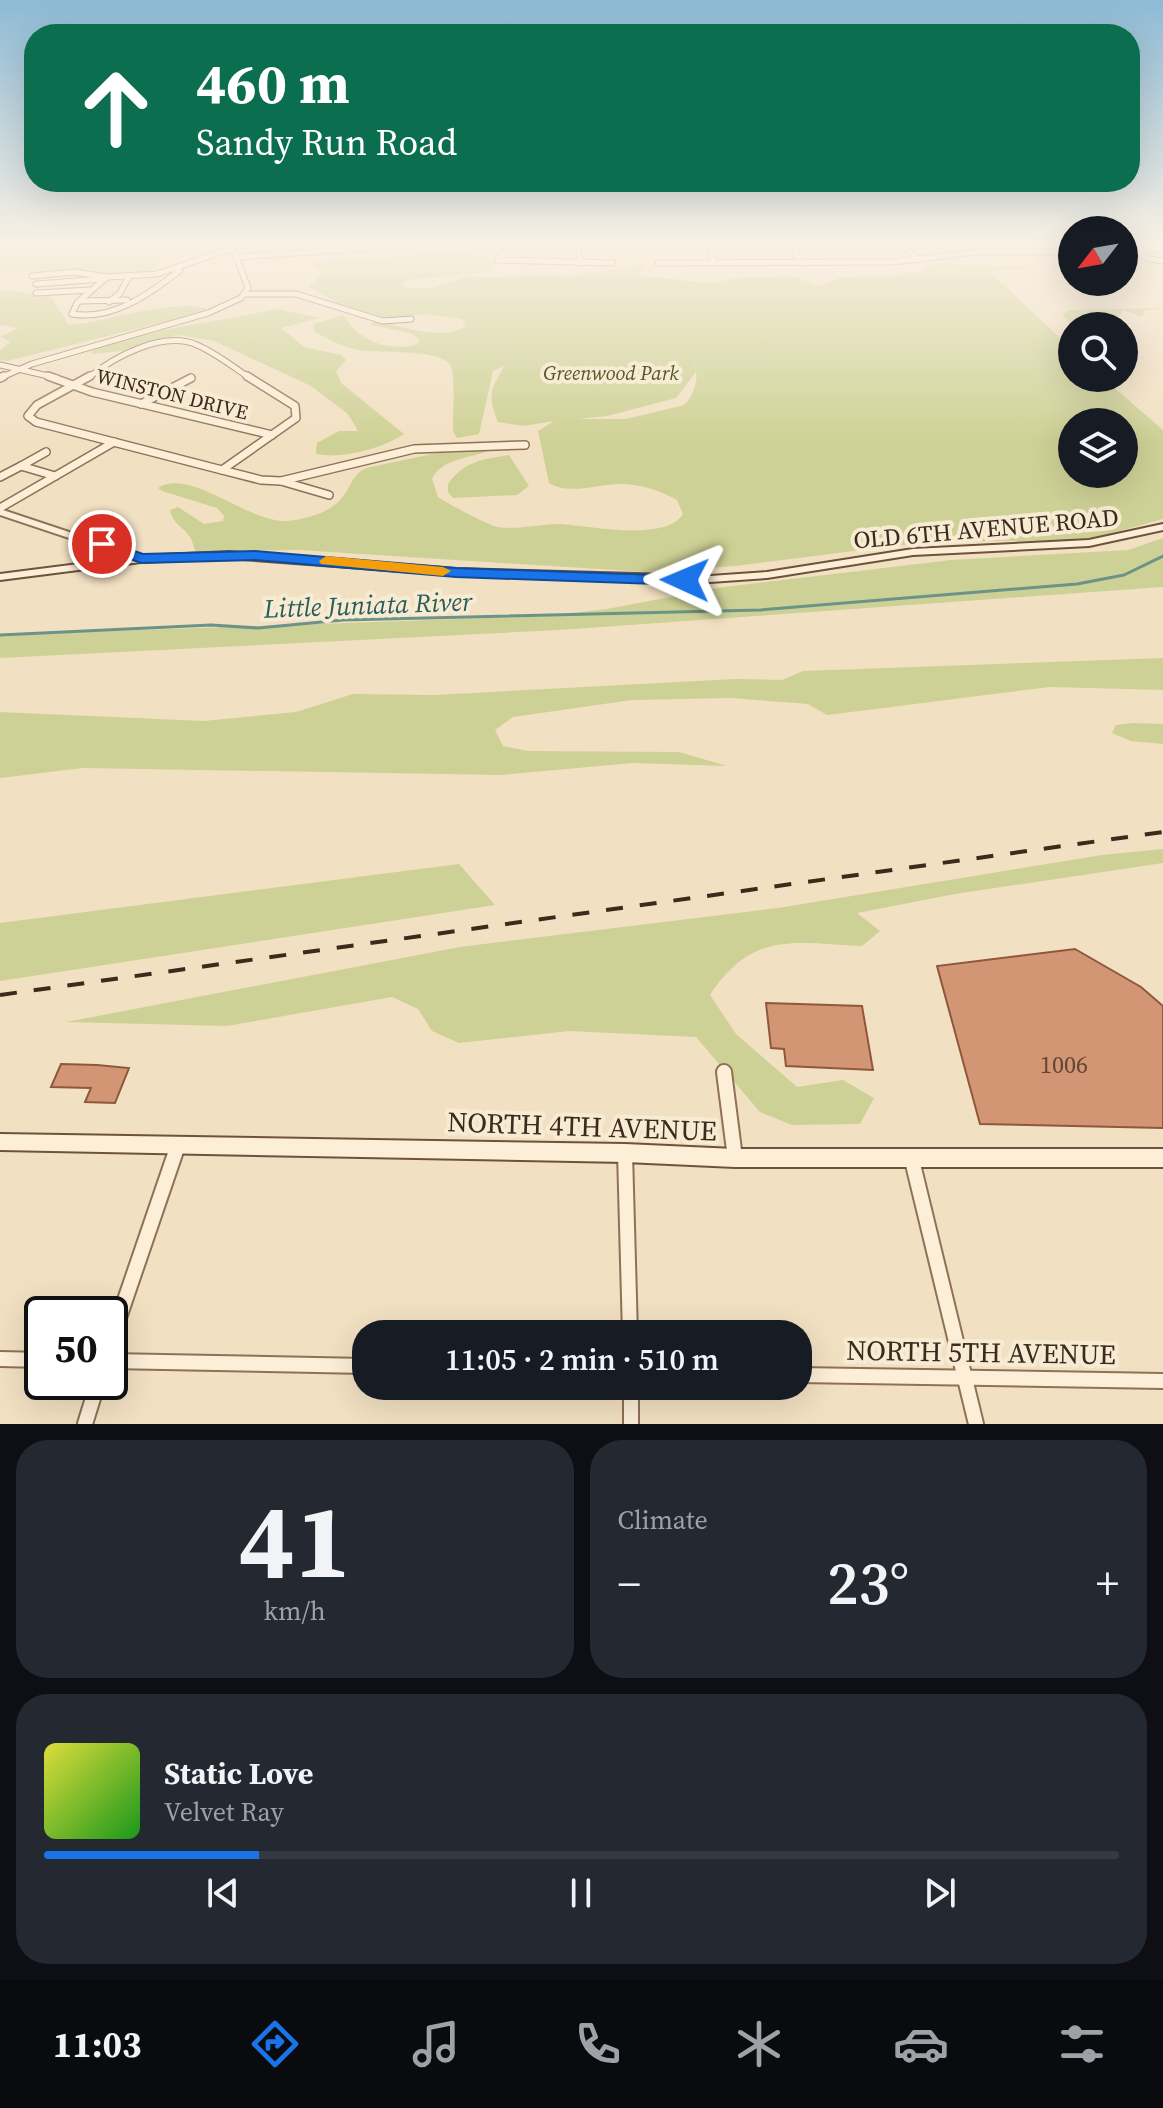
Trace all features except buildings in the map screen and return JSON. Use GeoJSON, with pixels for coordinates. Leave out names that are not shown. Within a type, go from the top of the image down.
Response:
{"type":"FeatureCollection","features":[{"type":"Feature","properties":{"kind":"main road","name":"OLD 6TH AVENUE ROAD"},"geometry":{"type":"LineString","coordinates":[[0,577],[141,559],[255,556],[456,572],[685,580],[767,575],[925,551],[1089,543],[1163,527]]}},
{"type":"Feature","properties":{"kind":"main road","name":"NORTH 4TH AVENUE"},"geometry":{"type":"LineString","coordinates":[[0,1142],[625,1153],[735,1158],[1163,1158]]}},
{"type":"Feature","properties":{"kind":"street"},"geometry":{"type":"LineString","coordinates":[[74,311],[72,314],[87,317],[108,311]]}},
{"type":"Feature","properties":{"kind":"street"},"geometry":{"type":"LineString","coordinates":[[0,378],[20,369],[211,311]]}},
{"type":"Feature","properties":{"kind":"street"},"geometry":{"type":"LineString","coordinates":[[352,311],[383,321],[411,319]]}},
{"type":"Feature","properties":{"kind":"street"},"geometry":{"type":"LineString","coordinates":[[222,470],[298,414],[295,406],[189,341],[166,342],[124,353],[76,385],[37,405],[28,416],[36,422],[114,442],[222,470],[261,480],[281,481],[329,495]]}},
{"type":"Feature","properties":{"kind":"street","name":"WINSTON DRIVE"},"geometry":{"type":"LineString","coordinates":[[0,365],[92,392],[272,435]]}},
{"type":"Feature","properties":{"kind":"street"},"geometry":{"type":"LineString","coordinates":[[141,404],[191,378]]}},
{"type":"Feature","properties":{"kind":"street"},"geometry":{"type":"LineString","coordinates":[[0,510],[114,442]]}},
{"type":"Feature","properties":{"kind":"street"},"geometry":{"type":"LineString","coordinates":[[281,481],[414,449],[525,445]]}},
{"type":"Feature","properties":{"kind":"street"},"geometry":{"type":"LineString","coordinates":[[0,477],[46,452]]}},
{"type":"Feature","properties":{"kind":"street"},"geometry":{"type":"LineString","coordinates":[[21,466],[55,476]]}},
{"type":"Feature","properties":{"kind":"street"},"geometry":{"type":"LineString","coordinates":[[0,510],[141,559]]}},
{"type":"Feature","properties":{"kind":"street"},"geometry":{"type":"LineString","coordinates":[[724,1072],[735,1158]]}},
{"type":"Feature","properties":{"kind":"street"},"geometry":{"type":"LineString","coordinates":[[126,1296],[178,1145]]}},
{"type":"Feature","properties":{"kind":"street"},"geometry":{"type":"LineString","coordinates":[[625,1153],[630,1320]]}},
{"type":"Feature","properties":{"kind":"street"},"geometry":{"type":"LineString","coordinates":[[911,1156],[976,1424]]}},
{"type":"Feature","properties":{"kind":"street"},"geometry":{"type":"LineString","coordinates":[[0,1359],[24,1360]]}},
{"type":"Feature","properties":{"kind":"street"},"geometry":{"type":"LineString","coordinates":[[128,1361],[352,1366]]}},
{"type":"Feature","properties":{"kind":"street","name":"NORTH 5TH AVENUE"},"geometry":{"type":"LineString","coordinates":[[812,1375],[1163,1381]]}},
{"type":"Feature","properties":{"kind":"street"},"geometry":{"type":"LineString","coordinates":[[85,1424],[92,1400]]}},
{"type":"Feature","properties":{"kind":"street"},"geometry":{"type":"LineString","coordinates":[[631,1400],[631,1424]]}},
{"type":"Feature","properties":{"kind":"green space"},"geometry":{"type":"Polygon","coordinates":[[[0,311],[60,311],[69,325],[144,311],[204,311],[7,361],[0,360],[0,350],[11,342],[1,337],[18,328],[0,325],[0,311]]]}},
{"type":"Feature","properties":{"kind":"green space"},"geometry":{"type":"Polygon","coordinates":[[[264,311],[289,311],[320,318],[281,328],[304,347],[341,355],[346,360],[336,371],[341,383],[404,434],[362,452],[316,454],[317,443],[339,431],[358,431],[348,414],[311,386],[214,341],[178,335],[121,351],[92,354],[92,348],[264,311]]]}},
{"type":"Feature","properties":{"kind":"green space","name":"Greenwood Park"},"geometry":{"type":"Polygon","coordinates":[[[365,311],[1032,311],[1058,336],[1058,392],[1119,392],[1138,408],[1058,408],[1058,488],[1138,488],[1138,408],[1163,430],[1163,519],[1087,540],[926,542],[735,566],[646,572],[299,550],[195,551],[190,537],[175,522],[170,510],[178,507],[204,524],[223,521],[224,516],[217,508],[158,488],[171,483],[186,485],[255,514],[287,521],[315,515],[334,505],[366,468],[437,453],[487,451],[449,463],[432,479],[438,497],[498,527],[560,524],[644,530],[674,523],[683,514],[677,500],[640,486],[617,484],[573,489],[549,483],[538,431],[554,421],[523,426],[498,422],[492,405],[492,392],[504,366],[493,371],[479,434],[457,438],[453,431],[452,369],[448,362],[426,354],[353,349],[314,331],[314,324],[342,315],[368,339],[399,347],[416,345],[420,340],[410,333],[371,325],[373,322],[432,333],[455,331],[466,326],[462,319],[425,314],[386,318],[365,311]],[[696,372],[676,398],[607,416],[578,419],[626,419],[684,405],[694,390],[696,372]]]}},
{"type":"Feature","properties":{"kind":"green space"},"geometry":{"type":"Polygon","coordinates":[[[509,455],[529,486],[517,495],[453,498],[448,492],[448,484],[461,470],[483,460],[509,455]]]}},
{"type":"Feature","properties":{"kind":"green space"},"geometry":{"type":"Polygon","coordinates":[[[1163,538],[1163,587],[559,630],[0,658],[0,635],[548,616],[607,609],[723,587],[951,560],[1128,550],[1163,538]]]}},
{"type":"Feature","properties":{"kind":"green space"},"geometry":{"type":"Polygon","coordinates":[[[1163,658],[1163,690],[1050,687],[827,715],[808,704],[731,698],[632,700],[513,717],[495,730],[503,746],[528,751],[679,752],[727,766],[633,763],[501,775],[83,768],[0,778],[0,712],[204,721],[296,712],[353,694],[435,695],[735,679],[782,680],[803,671],[1163,658]]]}},
{"type":"Feature","properties":{"kind":"green space"},"geometry":{"type":"Polygon","coordinates":[[[1163,724],[1163,744],[1131,741],[1112,733],[1116,725],[1163,724]]]}},
{"type":"Feature","properties":{"kind":"green space"},"geometry":{"type":"Polygon","coordinates":[[[1163,849],[1163,863],[955,894],[857,913],[880,931],[862,946],[816,943],[777,945],[759,950],[726,974],[710,995],[736,1034],[797,1087],[843,1080],[874,1098],[860,1124],[792,1125],[760,1112],[696,1037],[569,1031],[459,1043],[432,1031],[418,1009],[392,997],[227,1026],[66,1022],[460,947],[778,908],[1102,855],[1163,849]]]}},
{"type":"Feature","properties":{"kind":"green space"},"geometry":{"type":"Polygon","coordinates":[[[459,864],[495,905],[0,981],[0,923],[459,864]]]}},
{"type":"Feature","properties":{"kind":"waterway","name":"Little Juniata River"},"geometry":{"type":"LineString","coordinates":[[0,635],[211,625],[258,628],[343,620],[760,610],[1077,584],[1124,575],[1163,556]]}},
{"type":"Feature","properties":{"kind":"railway"},"geometry":{"type":"LineString","coordinates":[[0,995],[1163,832]]}},
{"type":"Feature","properties":{"kind":"slow traffic"},"geometry":{"type":"LineString","coordinates":[[326,561],[443,571]]}},
{"type":"Feature","properties":{"kind":"route"},"geometry":{"type":"LineString","coordinates":[[102,544],[141,559],[255,556],[456,572],[685,580]]}}]}
